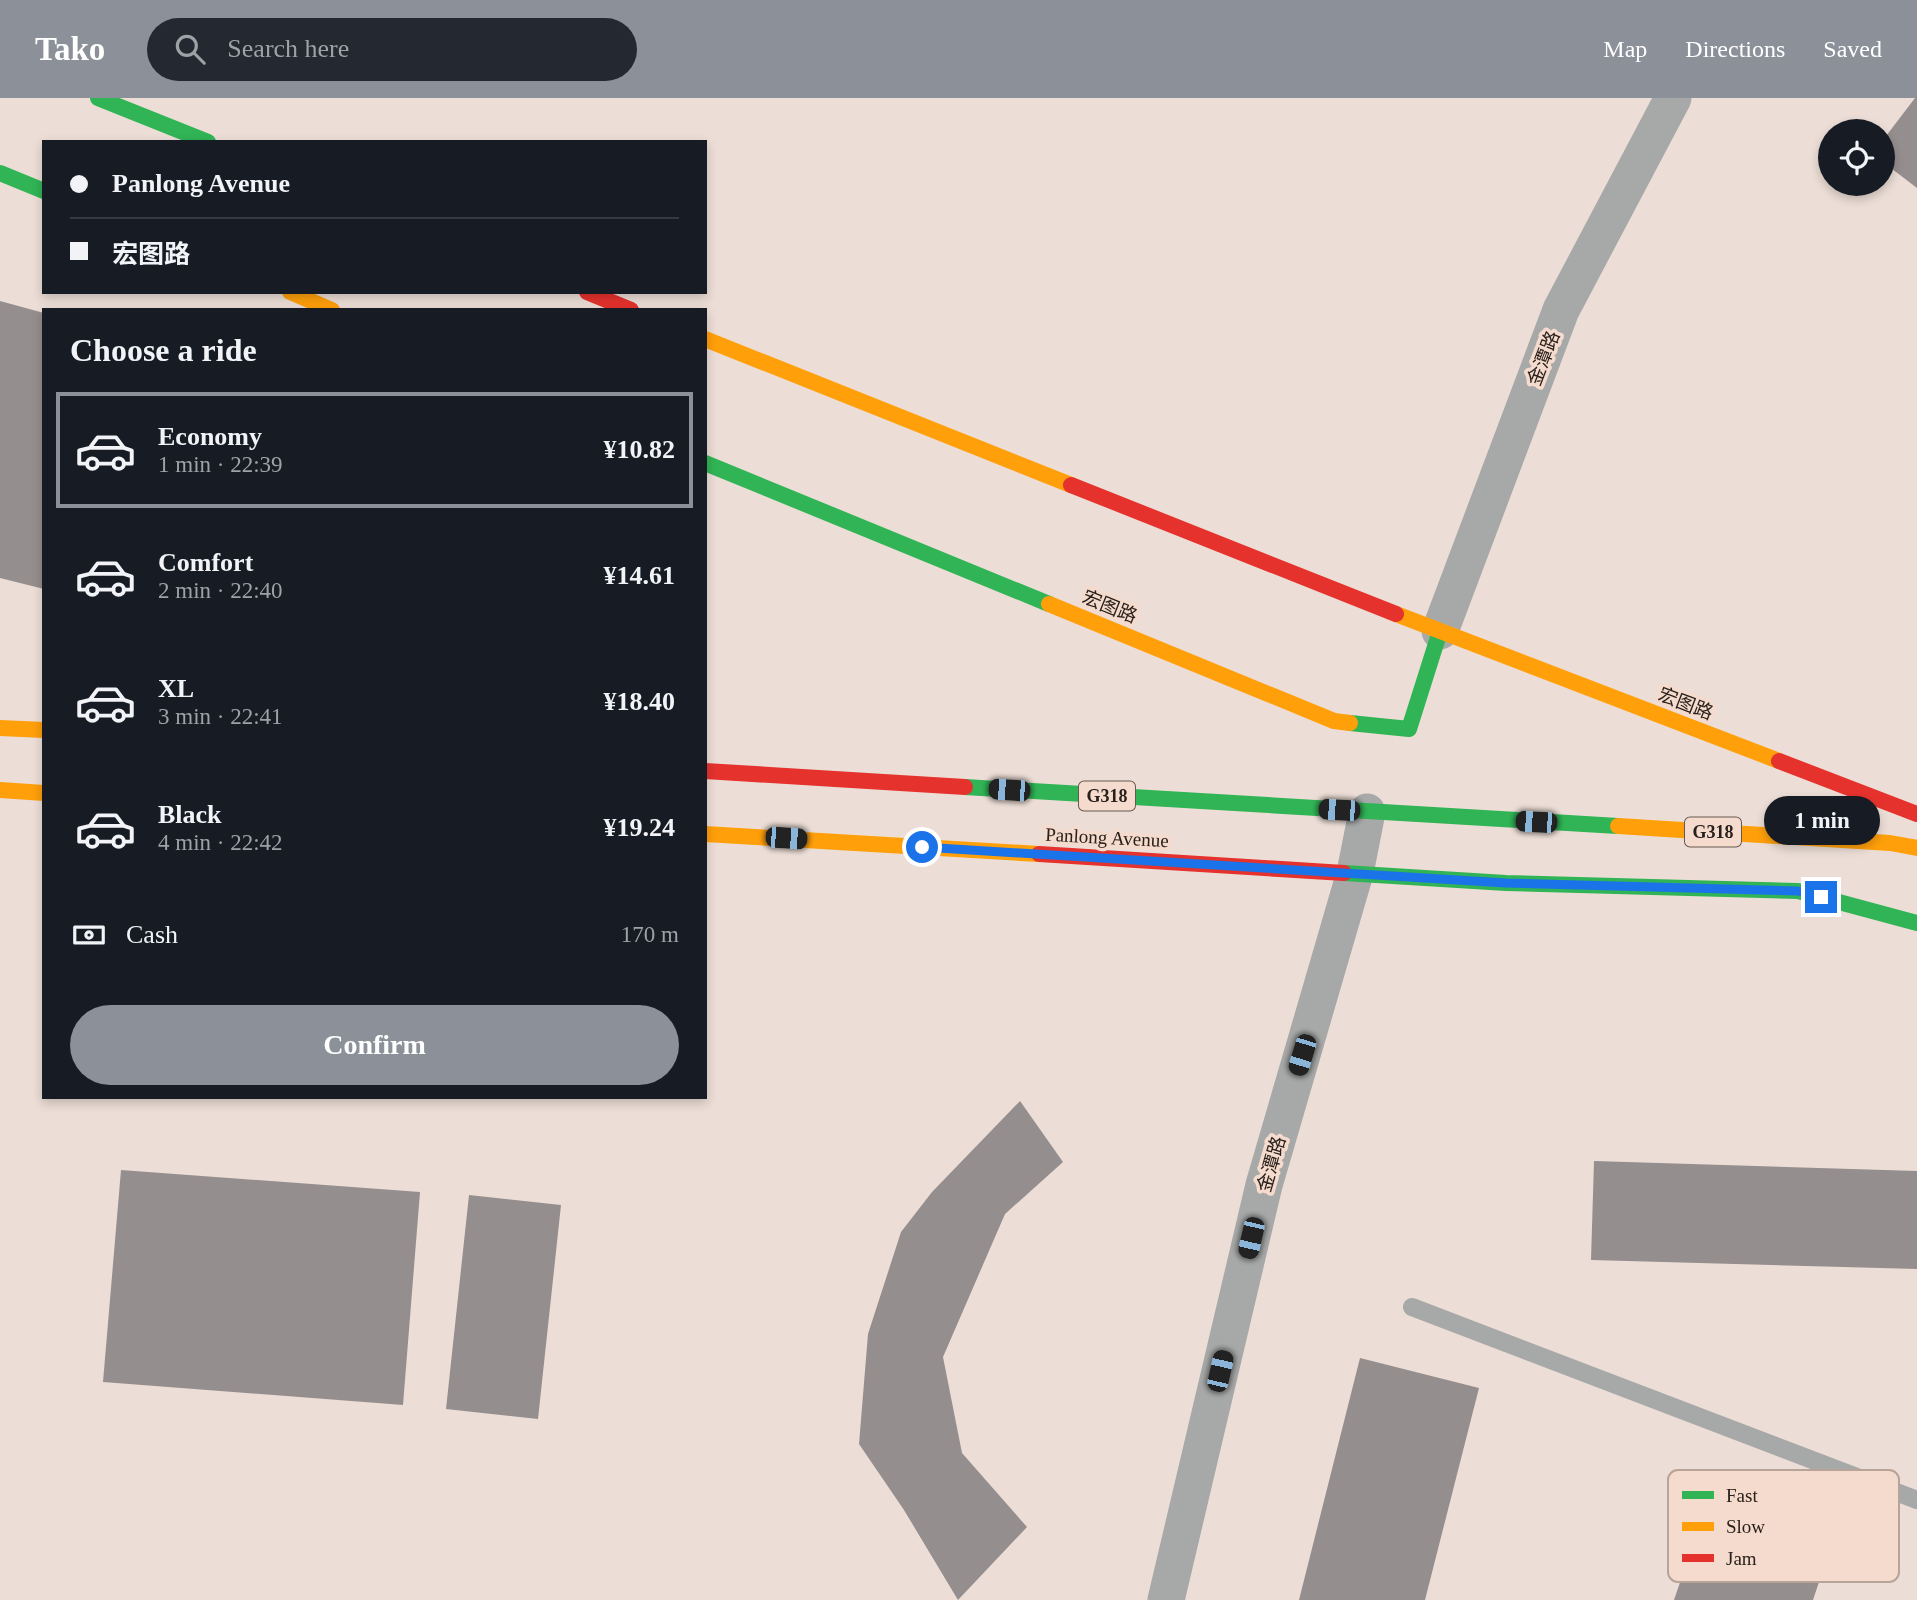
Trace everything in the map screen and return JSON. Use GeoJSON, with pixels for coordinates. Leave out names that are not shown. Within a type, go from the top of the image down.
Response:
{"type":"FeatureCollection","features":[{"type":"Feature","properties":{"kind":"main road"},"geometry":{"type":"LineString","coordinates":[[98,98],[203,140]]}},
{"type":"Feature","properties":{"kind":"main road"},"geometry":{"type":"LineString","coordinates":[[0,173],[42,190]]}},
{"type":"Feature","properties":{"kind":"main road"},"geometry":{"type":"LineString","coordinates":[[295,294],[327,308]]}},
{"type":"Feature","properties":{"kind":"main road"},"geometry":{"type":"LineString","coordinates":[[592,294],[626,308]]}},
{"type":"Feature","properties":{"kind":"main road","name":"宏图路"},"geometry":{"type":"LineString","coordinates":[[707,340],[1440,631],[1917,814]]}},
{"type":"Feature","properties":{"kind":"main road","name":"宏图路"},"geometry":{"type":"LineString","coordinates":[[707,464],[1335,721],[1409,729],[1440,631]]}},
{"type":"Feature","properties":{"kind":"main road"},"geometry":{"type":"LineString","coordinates":[[0,728],[42,730]]}},
{"type":"Feature","properties":{"kind":"main road","name":"G318"},"geometry":{"type":"LineString","coordinates":[[707,771],[1890,843],[1917,848]]}},
{"type":"Feature","properties":{"kind":"main road"},"geometry":{"type":"LineString","coordinates":[[0,790],[42,793]]}},
{"type":"Feature","properties":{"kind":"main road","name":"Panlong Avenue"},"geometry":{"type":"LineString","coordinates":[[707,834],[1506,883],[1798,891],[1917,923]]}},
{"type":"Feature","properties":{"kind":"street","name":"金潭路"},"geometry":{"type":"LineString","coordinates":[[1440,631],[1561,310],[1673,98]]}},
{"type":"Feature","properties":{"kind":"street","name":"金潭路"},"geometry":{"type":"LineString","coordinates":[[1166,1600],[1264,1185],[1355,873],[1367,812]]}},
{"type":"Feature","properties":{"kind":"lane"},"geometry":{"type":"LineString","coordinates":[[1412,1307],[1839,1470]]}},
{"type":"Feature","properties":{"kind":"lane"},"geometry":{"type":"LineString","coordinates":[[1899,1493],[1917,1500]]}},
{"type":"Feature","properties":{"kind":"building"},"geometry":{"type":"Polygon","coordinates":[[[1917,98],[1917,188],[1895,171],[1895,124],[1917,98]]]}},
{"type":"Feature","properties":{"kind":"building"},"geometry":{"type":"Polygon","coordinates":[[[0,301],[42,312],[42,588],[0,578],[0,301]]]}},
{"type":"Feature","properties":{"kind":"building"},"geometry":{"type":"Polygon","coordinates":[[[1020,1101],[1063,1162],[1005,1214],[943,1357],[962,1453],[1027,1527],[958,1600],[904,1510],[859,1444],[868,1334],[901,1232],[932,1192],[1020,1101]]]}},
{"type":"Feature","properties":{"kind":"building"},"geometry":{"type":"Polygon","coordinates":[[[1594,1161],[1917,1171],[1917,1269],[1591,1260],[1594,1161]]]}},
{"type":"Feature","properties":{"kind":"building"},"geometry":{"type":"Polygon","coordinates":[[[121,1170],[420,1192],[403,1405],[103,1382],[121,1170]]]}},
{"type":"Feature","properties":{"kind":"building"},"geometry":{"type":"Polygon","coordinates":[[[469,1195],[561,1205],[538,1419],[446,1409],[469,1195]]]}},
{"type":"Feature","properties":{"kind":"building"},"geometry":{"type":"Polygon","coordinates":[[[1360,1358],[1479,1388],[1425,1600],[1299,1600],[1360,1358]]]}},
{"type":"Feature","properties":{"kind":"building"},"geometry":{"type":"Polygon","coordinates":[[[1680,1582],[1819,1582],[1813,1600],[1674,1600],[1680,1582]]]}},
{"type":"Feature","properties":{"kind":"traffic: fast"},"geometry":{"type":"LineString","coordinates":[[98,98],[203,140]]}},
{"type":"Feature","properties":{"kind":"traffic: fast"},"geometry":{"type":"LineString","coordinates":[[0,173],[42,190]]}},
{"type":"Feature","properties":{"kind":"traffic: fast"},"geometry":{"type":"LineString","coordinates":[[707,464],[1049,604]]}},
{"type":"Feature","properties":{"kind":"traffic: fast"},"geometry":{"type":"LineString","coordinates":[[1350,723],[1409,729],[1440,631]]}},
{"type":"Feature","properties":{"kind":"traffic: fast"},"geometry":{"type":"LineString","coordinates":[[965,787],[1618,826]]}},
{"type":"Feature","properties":{"kind":"traffic: fast"},"geometry":{"type":"LineString","coordinates":[[1344,873],[1506,883],[1798,891],[1917,923]]}},
{"type":"Feature","properties":{"kind":"traffic: slow"},"geometry":{"type":"LineString","coordinates":[[295,294],[327,308]]}},
{"type":"Feature","properties":{"kind":"traffic: slow"},"geometry":{"type":"LineString","coordinates":[[707,340],[1071,485]]}},
{"type":"Feature","properties":{"kind":"traffic: slow"},"geometry":{"type":"LineString","coordinates":[[1049,604],[1334,721],[1350,723]]}},
{"type":"Feature","properties":{"kind":"traffic: slow"},"geometry":{"type":"LineString","coordinates":[[1396,614],[1779,761]]}},
{"type":"Feature","properties":{"kind":"traffic: slow"},"geometry":{"type":"LineString","coordinates":[[0,728],[42,730]]}},
{"type":"Feature","properties":{"kind":"traffic: slow"},"geometry":{"type":"LineString","coordinates":[[0,790],[42,793]]}},
{"type":"Feature","properties":{"kind":"traffic: slow"},"geometry":{"type":"LineString","coordinates":[[1618,826],[1890,843],[1917,848]]}},
{"type":"Feature","properties":{"kind":"traffic: slow"},"geometry":{"type":"LineString","coordinates":[[707,834],[1039,854]]}},
{"type":"Feature","properties":{"kind":"traffic: jam"},"geometry":{"type":"LineString","coordinates":[[592,294],[626,308]]}},
{"type":"Feature","properties":{"kind":"traffic: jam"},"geometry":{"type":"LineString","coordinates":[[1071,485],[1396,614]]}},
{"type":"Feature","properties":{"kind":"traffic: jam"},"geometry":{"type":"LineString","coordinates":[[1779,761],[1917,814]]}},
{"type":"Feature","properties":{"kind":"traffic: jam"},"geometry":{"type":"LineString","coordinates":[[707,771],[965,787]]}},
{"type":"Feature","properties":{"kind":"traffic: jam"},"geometry":{"type":"LineString","coordinates":[[1039,854],[1344,873]]}},
{"type":"Feature","properties":{"kind":"route"},"geometry":{"type":"LineString","coordinates":[[922,847],[1506,883],[1798,891],[1821,897]]}}]}
